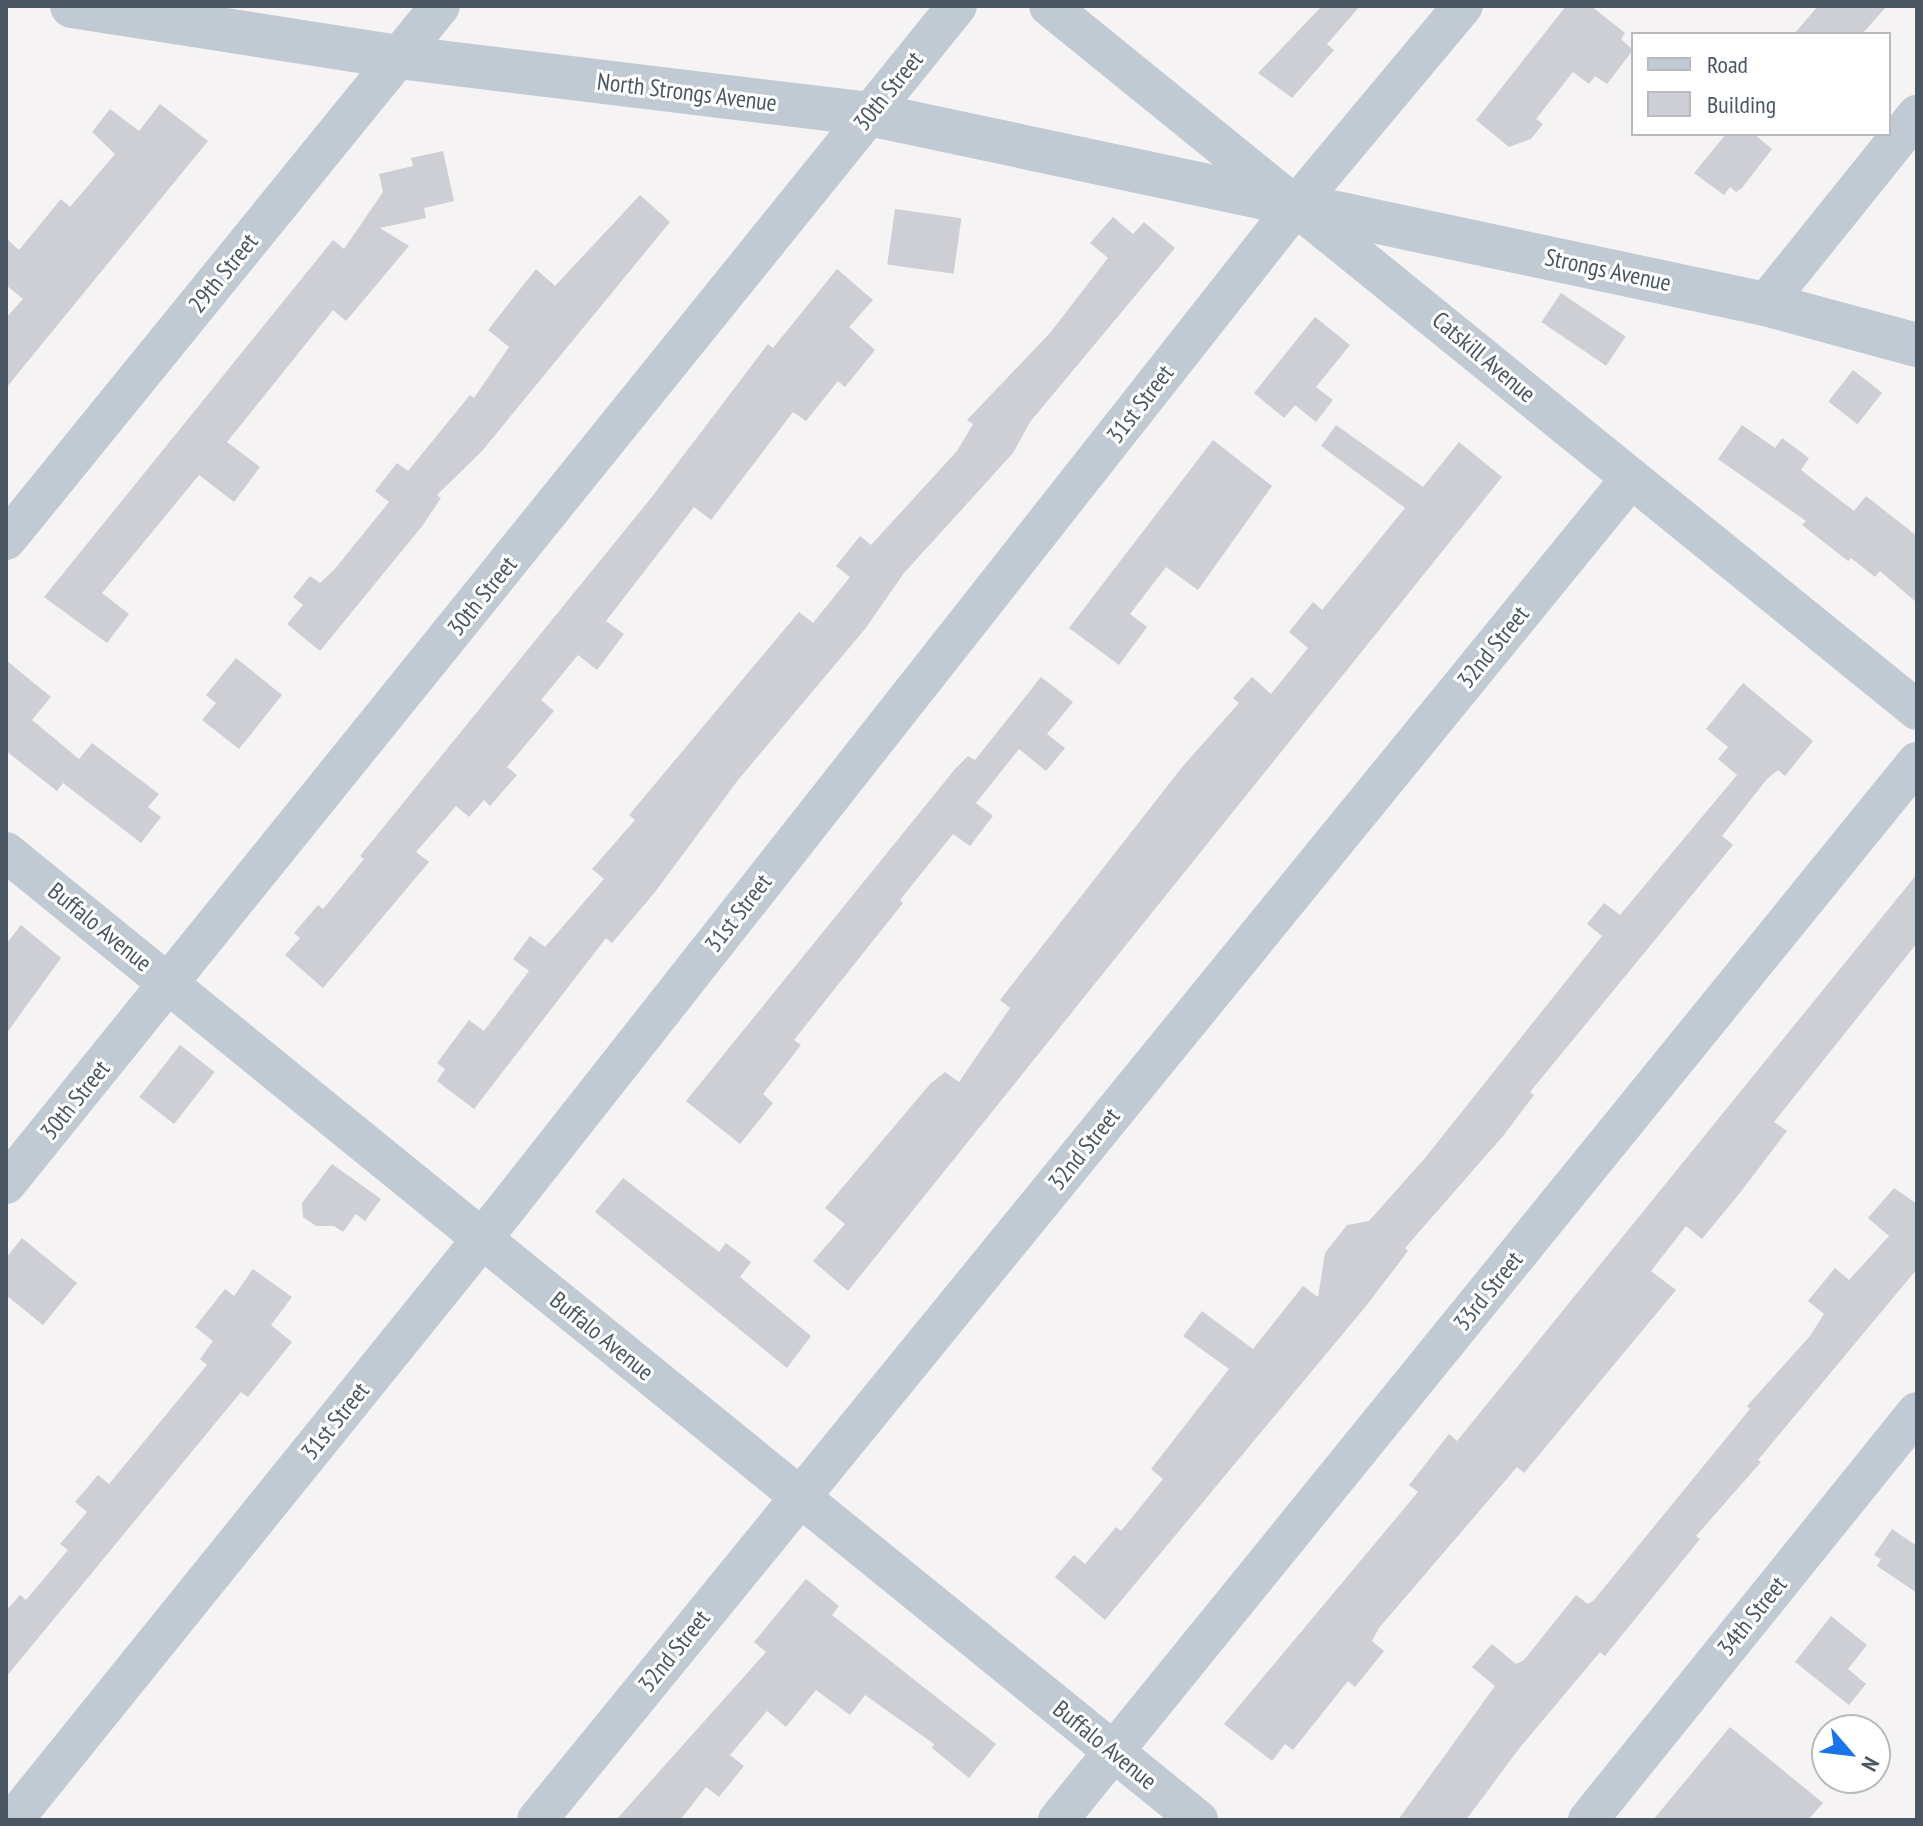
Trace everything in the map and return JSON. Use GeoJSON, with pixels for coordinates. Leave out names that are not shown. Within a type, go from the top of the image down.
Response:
{"type":"FeatureCollection","features":[{"type":"Feature","properties":{"kind":"street","name":"North Strongs Avenue"},"geometry":{"type":"LineString","coordinates":[[72,6],[398,57],[869,114],[1298,203]]}},
{"type":"Feature","properties":{"kind":"street","name":"29th Street"},"geometry":{"type":"LineString","coordinates":[[6,540],[440,6]]}},
{"type":"Feature","properties":{"kind":"street","name":"30th Street"},"geometry":{"type":"LineString","coordinates":[[6,1184],[171,984],[957,6]]}},
{"type":"Feature","properties":{"kind":"street","name":"Catskill Avenue"},"geometry":{"type":"LineString","coordinates":[[1049,6],[1298,203],[1917,710]]}},
{"type":"Feature","properties":{"kind":"street","name":"31st Street"},"geometry":{"type":"LineString","coordinates":[[13,1820],[482,1239],[1298,203],[1463,6]]}},
{"type":"Feature","properties":{"kind":"street"},"geometry":{"type":"LineString","coordinates":[[1765,304],[1917,115]]}},
{"type":"Feature","properties":{"kind":"street","name":"Strongs Avenue"},"geometry":{"type":"LineString","coordinates":[[1298,203],[1765,304],[1917,345]]}},
{"type":"Feature","properties":{"kind":"street","name":"32nd Street"},"geometry":{"type":"LineString","coordinates":[[537,1820],[1631,478]]}},
{"type":"Feature","properties":{"kind":"street","name":"33rd Street"},"geometry":{"type":"LineString","coordinates":[[1058,1820],[1917,762]]}},
{"type":"Feature","properties":{"kind":"street","name":"Buffalo Avenue"},"geometry":{"type":"LineString","coordinates":[[6,852],[1198,1820]]}},
{"type":"Feature","properties":{"kind":"street","name":"34th Street"},"geometry":{"type":"LineString","coordinates":[[1588,1820],[1917,1412]]}},
{"type":"Feature","properties":{"kind":"building"},"geometry":{"type":"Polygon","coordinates":[[[1322,6],[1360,6],[1327,44],[1334,50],[1292,98],[1258,73],[1322,6]]]}},
{"type":"Feature","properties":{"kind":"building"},"geometry":{"type":"Polygon","coordinates":[[[1566,6],[1591,6],[1625,33],[1621,39],[1631,48],[1631,53],[1607,84],[1595,76],[1589,84],[1573,72],[1536,119],[1543,124],[1531,139],[1509,147],[1476,120],[1566,6]]]}},
{"type":"Feature","properties":{"kind":"building"},"geometry":{"type":"Polygon","coordinates":[[[1818,6],[1887,6],[1864,32],[1796,32],[1818,6]]]}},
{"type":"Feature","properties":{"kind":"building"},"geometry":{"type":"Polygon","coordinates":[[[160,104],[208,141],[6,388],[6,318],[23,299],[6,285],[6,238],[19,250],[61,199],[70,207],[115,154],[92,132],[110,109],[139,131],[160,104]]]}},
{"type":"Feature","properties":{"kind":"building"},"geometry":{"type":"Polygon","coordinates":[[[1724,136],[1756,136],[1772,149],[1736,192],[1730,187],[1724,195],[1694,173],[1724,136]]]}},
{"type":"Feature","properties":{"kind":"building"},"geometry":{"type":"Polygon","coordinates":[[[443,151],[454,201],[424,208],[426,218],[380,228],[409,246],[346,321],[333,310],[227,442],[260,467],[234,502],[199,475],[102,593],[129,614],[107,643],[44,597],[333,240],[344,249],[383,192],[379,174],[413,166],[411,158],[443,151]]]}},
{"type":"Feature","properties":{"kind":"building"},"geometry":{"type":"Polygon","coordinates":[[[640,195],[670,222],[482,451],[437,495],[441,498],[423,525],[320,651],[287,624],[303,605],[293,597],[310,576],[320,583],[334,570],[389,502],[375,491],[397,463],[408,471],[470,395],[474,398],[509,347],[488,330],[536,269],[555,286],[640,195]]]}},
{"type":"Feature","properties":{"kind":"building"},"geometry":{"type":"Polygon","coordinates":[[[895,209],[961,218],[954,274],[887,264],[895,209]]]}},
{"type":"Feature","properties":{"kind":"building"},"geometry":{"type":"Polygon","coordinates":[[[1113,217],[1133,234],[1144,222],[1175,248],[1030,422],[1013,453],[904,573],[865,629],[738,780],[655,892],[612,943],[606,938],[474,1109],[437,1081],[445,1069],[437,1063],[469,1020],[484,1031],[529,971],[513,959],[530,936],[545,947],[604,879],[592,869],[635,820],[629,815],[799,612],[813,623],[850,577],[836,566],[860,536],[871,545],[957,451],[973,424],[967,420],[1050,333],[1108,258],[1090,243],[1113,217]]]}},
{"type":"Feature","properties":{"kind":"building"},"geometry":{"type":"Polygon","coordinates":[[[837,269],[873,300],[849,327],[875,350],[845,387],[838,381],[806,421],[793,412],[711,520],[694,507],[606,621],[624,634],[597,670],[578,655],[541,700],[554,711],[507,767],[517,775],[490,806],[484,800],[469,817],[456,806],[416,852],[429,862],[323,988],[285,955],[300,938],[294,933],[318,905],[323,909],[364,859],[360,856],[651,498],[768,344],[773,348],[837,269]]]}},
{"type":"Feature","properties":{"kind":"building"},"geometry":{"type":"Polygon","coordinates":[[[1561,293],[1626,337],[1606,366],[1541,322],[1561,293]]]}},
{"type":"Feature","properties":{"kind":"building"},"geometry":{"type":"Polygon","coordinates":[[[1315,317],[1350,345],[1316,387],[1333,400],[1316,422],[1295,405],[1284,418],[1254,393],[1315,317]]]}},
{"type":"Feature","properties":{"kind":"building"},"geometry":{"type":"Polygon","coordinates":[[[1853,370],[1882,393],[1858,424],[1828,402],[1853,370]]]}},
{"type":"Feature","properties":{"kind":"building"},"geometry":{"type":"Polygon","coordinates":[[[1336,425],[1423,487],[1459,442],[1502,477],[848,1291],[813,1261],[845,1224],[825,1208],[931,1083],[945,1072],[959,1082],[1010,1008],[1000,1000],[1183,766],[1239,703],[1233,698],[1252,677],[1271,694],[1308,648],[1289,632],[1313,602],[1322,610],[1405,508],[1321,446],[1336,425]]]}},
{"type":"Feature","properties":{"kind":"building"},"geometry":{"type":"Polygon","coordinates":[[[1742,425],[1775,448],[1782,438],[1809,458],[1801,470],[1854,511],[1866,496],[1917,536],[1917,603],[1880,571],[1875,577],[1851,558],[1848,561],[1802,525],[1806,521],[1718,459],[1742,425]]]}},
{"type":"Feature","properties":{"kind":"building"},"geometry":{"type":"Polygon","coordinates":[[[1213,440],[1272,486],[1198,590],[1166,567],[1130,614],[1147,627],[1119,665],[1069,628],[1213,440]]]}},
{"type":"Feature","properties":{"kind":"building"},"geometry":{"type":"Polygon","coordinates":[[[236,658],[282,695],[239,749],[202,720],[216,703],[206,695],[236,658]]]}},
{"type":"Feature","properties":{"kind":"building"},"geometry":{"type":"Polygon","coordinates":[[[6,660],[51,697],[32,720],[79,759],[92,743],[159,794],[148,807],[161,817],[141,843],[63,783],[57,791],[6,751],[6,660]]]}},
{"type":"Feature","properties":{"kind":"building"},"geometry":{"type":"Polygon","coordinates":[[[1041,677],[1073,702],[1047,734],[1065,748],[1046,771],[1019,749],[976,803],[993,816],[970,846],[953,834],[900,900],[903,903],[794,1040],[801,1045],[763,1094],[773,1103],[740,1144],[686,1101],[955,769],[968,756],[975,760],[1041,677]]]}},
{"type":"Feature","properties":{"kind":"building"},"geometry":{"type":"Polygon","coordinates":[[[1743,683],[1813,741],[1785,776],[1778,770],[1767,779],[1722,836],[1733,845],[1530,1092],[1534,1095],[1503,1136],[1405,1248],[1408,1251],[1366,1306],[1105,1620],[1055,1577],[1074,1555],[1085,1564],[1116,1527],[1121,1531],[1163,1479],[1151,1469],[1229,1369],[1183,1336],[1202,1311],[1253,1349],[1303,1286],[1318,1297],[1325,1253],[1347,1225],[1369,1221],[1425,1158],[1602,936],[1587,924],[1604,903],[1620,915],[1737,775],[1718,759],[1728,747],[1706,729],[1743,683]]]}},
{"type":"Feature","properties":{"kind":"building"},"geometry":{"type":"Polygon","coordinates":[[[1917,874],[1917,943],[1774,1122],[1787,1131],[1739,1194],[1702,1239],[1686,1226],[1651,1271],[1676,1290],[1524,1473],[1517,1467],[1379,1628],[1372,1641],[1384,1651],[1355,1687],[1348,1681],[1293,1750],[1285,1744],[1272,1761],[1224,1724],[1418,1492],[1409,1485],[1449,1434],[1457,1441],[1917,874]]]}},
{"type":"Feature","properties":{"kind":"building"},"geometry":{"type":"Polygon","coordinates":[[[21,925],[61,958],[6,1034],[6,944],[21,925]]]}},
{"type":"Feature","properties":{"kind":"building"},"geometry":{"type":"Polygon","coordinates":[[[180,1045],[215,1072],[174,1124],[139,1097],[180,1045]]]}},
{"type":"Feature","properties":{"kind":"building"},"geometry":{"type":"Polygon","coordinates":[[[332,1164],[381,1199],[365,1221],[356,1214],[343,1232],[334,1226],[316,1226],[303,1217],[302,1203],[332,1164]]]}},
{"type":"Feature","properties":{"kind":"building"},"geometry":{"type":"Polygon","coordinates":[[[623,1178],[719,1252],[726,1243],[751,1262],[740,1277],[811,1336],[787,1368],[595,1212],[623,1178]]]}},
{"type":"Feature","properties":{"kind":"building"},"geometry":{"type":"Polygon","coordinates":[[[1894,1188],[1917,1204],[1917,1269],[1758,1460],[1761,1462],[1696,1536],[1700,1539],[1605,1656],[1600,1652],[1518,1750],[1466,1820],[1398,1820],[1495,1686],[1472,1667],[1492,1644],[1516,1664],[1524,1660],[1576,1595],[1588,1604],[1594,1600],[1750,1409],[1747,1406],[1810,1336],[1824,1314],[1808,1301],[1835,1268],[1849,1280],[1889,1236],[1868,1218],[1894,1188]]]}},
{"type":"Feature","properties":{"kind":"building"},"geometry":{"type":"Polygon","coordinates":[[[22,1238],[77,1283],[43,1325],[6,1295],[6,1258],[22,1238]]]}},
{"type":"Feature","properties":{"kind":"building"},"geometry":{"type":"Polygon","coordinates":[[[253,1269],[292,1297],[271,1325],[292,1342],[248,1397],[241,1392],[6,1677],[6,1611],[20,1595],[26,1600],[68,1550],[60,1544],[87,1512],[75,1502],[98,1475],[109,1484],[207,1365],[200,1359],[213,1341],[195,1327],[225,1289],[234,1296],[253,1269]]]}},
{"type":"Feature","properties":{"kind":"building"},"geometry":{"type":"Polygon","coordinates":[[[1892,1529],[1917,1546],[1917,1593],[1877,1566],[1881,1559],[1874,1555],[1892,1529]]]}},
{"type":"Feature","properties":{"kind":"building"},"geometry":{"type":"Polygon","coordinates":[[[806,1579],[839,1606],[832,1615],[996,1744],[969,1778],[932,1748],[934,1744],[865,1695],[850,1715],[816,1690],[786,1727],[767,1711],[730,1755],[744,1766],[719,1797],[706,1787],[680,1820],[616,1820],[766,1652],[754,1642],[806,1579]]]}},
{"type":"Feature","properties":{"kind":"building"},"geometry":{"type":"Polygon","coordinates":[[[1831,1616],[1867,1645],[1848,1669],[1866,1684],[1849,1705],[1795,1662],[1831,1616]]]}},
{"type":"Feature","properties":{"kind":"building"},"geometry":{"type":"Polygon","coordinates":[[[1730,1727],[1823,1803],[1808,1820],[1653,1820],[1730,1727]]]}}]}
